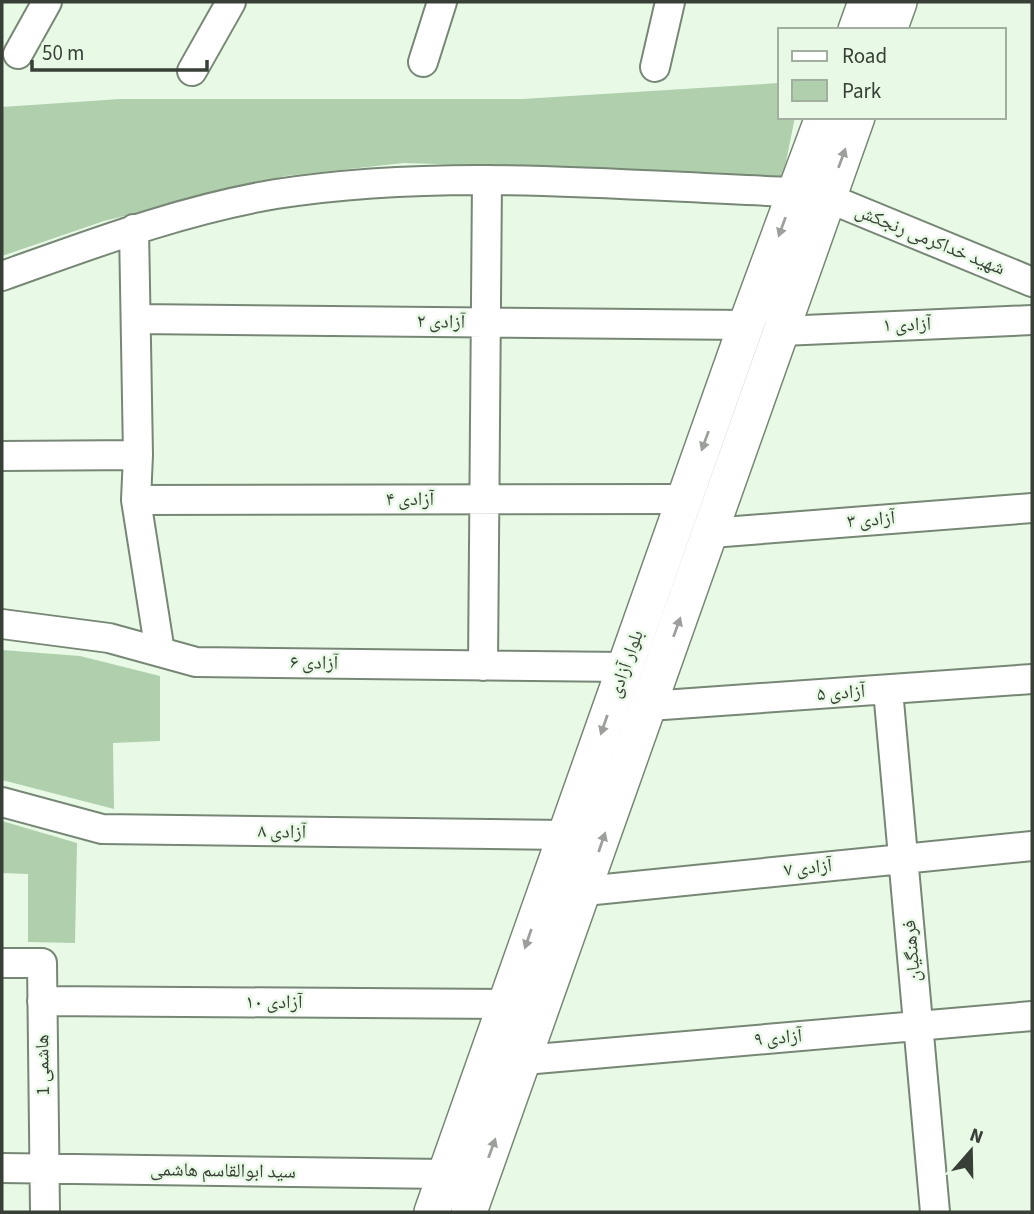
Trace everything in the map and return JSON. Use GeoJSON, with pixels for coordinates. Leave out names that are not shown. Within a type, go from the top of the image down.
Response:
{"type":"FeatureCollection","features":[{"type":"Feature","properties":{"kind":"main road"},"geometry":{"type":"LineString","coordinates":[[857,28],[866,2]]}},
{"type":"Feature","properties":{"kind":"main road"},"geometry":{"type":"LineString","coordinates":[[890,28],[899,2]]}},
{"type":"Feature","properties":{"kind":"main road","name":"بلوار آزادی"},"geometry":{"type":"LineString","coordinates":[[469,1212],[782,331],[811,195],[823,119]]}},
{"type":"Feature","properties":{"kind":"main road","name":"بلوار آزادی"},"geometry":{"type":"LineString","coordinates":[[432,1212],[746,325],[811,195],[856,119]]}},
{"type":"Feature","properties":{"kind":"main road"},"geometry":{"type":"LineString","coordinates":[[726,383],[760,394]]}},
{"type":"Feature","properties":{"kind":"street"},"geometry":{"type":"LineString","coordinates":[[18,54],[47,2]]}},
{"type":"Feature","properties":{"kind":"street"},"geometry":{"type":"LineString","coordinates":[[192,71],[231,2]]}},
{"type":"Feature","properties":{"kind":"street"},"geometry":{"type":"LineString","coordinates":[[423,62],[442,2]]}},
{"type":"Feature","properties":{"kind":"street"},"geometry":{"type":"LineString","coordinates":[[655,67],[670,2]]}},
{"type":"Feature","properties":{"kind":"street"},"geometry":{"type":"LineString","coordinates":[[483,666],[487,180]]}},
{"type":"Feature","properties":{"kind":"street"},"geometry":{"type":"LineString","coordinates":[[2,276],[134,229],[198,210],[276,194],[373,182],[487,180],[811,195]]}},
{"type":"Feature","properties":{"kind":"street","name":"شهید خداکرمی رنجکش"},"geometry":{"type":"LineString","coordinates":[[811,195],[1032,282]]}},
{"type":"Feature","properties":{"kind":"street"},"geometry":{"type":"LineString","coordinates":[[134,229],[138,455],[136,500],[160,652]]}},
{"type":"Feature","properties":{"kind":"street","name":"آزادی ۲"},"geometry":{"type":"LineString","coordinates":[[135,319],[746,325]]}},
{"type":"Feature","properties":{"kind":"street","name":"آزادی ۱"},"geometry":{"type":"LineString","coordinates":[[782,331],[1032,320]]}},
{"type":"Feature","properties":{"kind":"street"},"geometry":{"type":"LineString","coordinates":[[2,456],[138,455]]}},
{"type":"Feature","properties":{"kind":"street","name":"آزادی ۴"},"geometry":{"type":"LineString","coordinates":[[136,500],[684,499]]}},
{"type":"Feature","properties":{"kind":"street","name":"آزادی ۳"},"geometry":{"type":"LineString","coordinates":[[711,533],[1032,508]]}},
{"type":"Feature","properties":{"kind":"street","name":"آزادی ۶"},"geometry":{"type":"LineString","coordinates":[[5,624],[109,638],[196,662],[625,667]]}},
{"type":"Feature","properties":{"kind":"street","name":"آزادی ۵"},"geometry":{"type":"LineString","coordinates":[[649,706],[1032,679]]}},
{"type":"Feature","properties":{"kind":"street","name":"فرهنگیان"},"geometry":{"type":"LineString","coordinates":[[888,690],[936,1212]]}},
{"type":"Feature","properties":{"kind":"street","name":"آزادی ۸"},"geometry":{"type":"LineString","coordinates":[[2,802],[102,830],[565,835]]}},
{"type":"Feature","properties":{"kind":"street","name":"آزادی ۷"},"geometry":{"type":"LineString","coordinates":[[585,891],[1032,846]]}},
{"type":"Feature","properties":{"kind":"street","name":"هاشمی 1"},"geometry":{"type":"LineString","coordinates":[[2,963],[42,963],[44,1212]]}},
{"type":"Feature","properties":{"kind":"street","name":"آزادی ۱۰"},"geometry":{"type":"LineString","coordinates":[[42,1001],[506,1004]]}},
{"type":"Feature","properties":{"kind":"street","name":"آزادی ۹"},"geometry":{"type":"LineString","coordinates":[[524,1060],[1032,1016]]}},
{"type":"Feature","properties":{"kind":"street","name":"سید ابوالقاسم هاشمی"},"geometry":{"type":"LineString","coordinates":[[2,1167],[445,1174]]}},
{"type":"Feature","properties":{"kind":"green space"},"geometry":{"type":"Polygon","coordinates":[[[778,83],[778,119],[795,119],[780,192],[724,173],[404,163],[285,176],[104,221],[2,256],[2,107],[120,99],[522,99],[778,83]]]}},
{"type":"Feature","properties":{"kind":"green space"},"geometry":{"type":"Polygon","coordinates":[[[2,650],[80,656],[160,676],[160,741],[113,743],[114,809],[2,780],[2,650]]]}},
{"type":"Feature","properties":{"kind":"green space"},"geometry":{"type":"Polygon","coordinates":[[[2,821],[77,843],[75,943],[28,942],[28,874],[2,873],[2,821]]]}}]}
